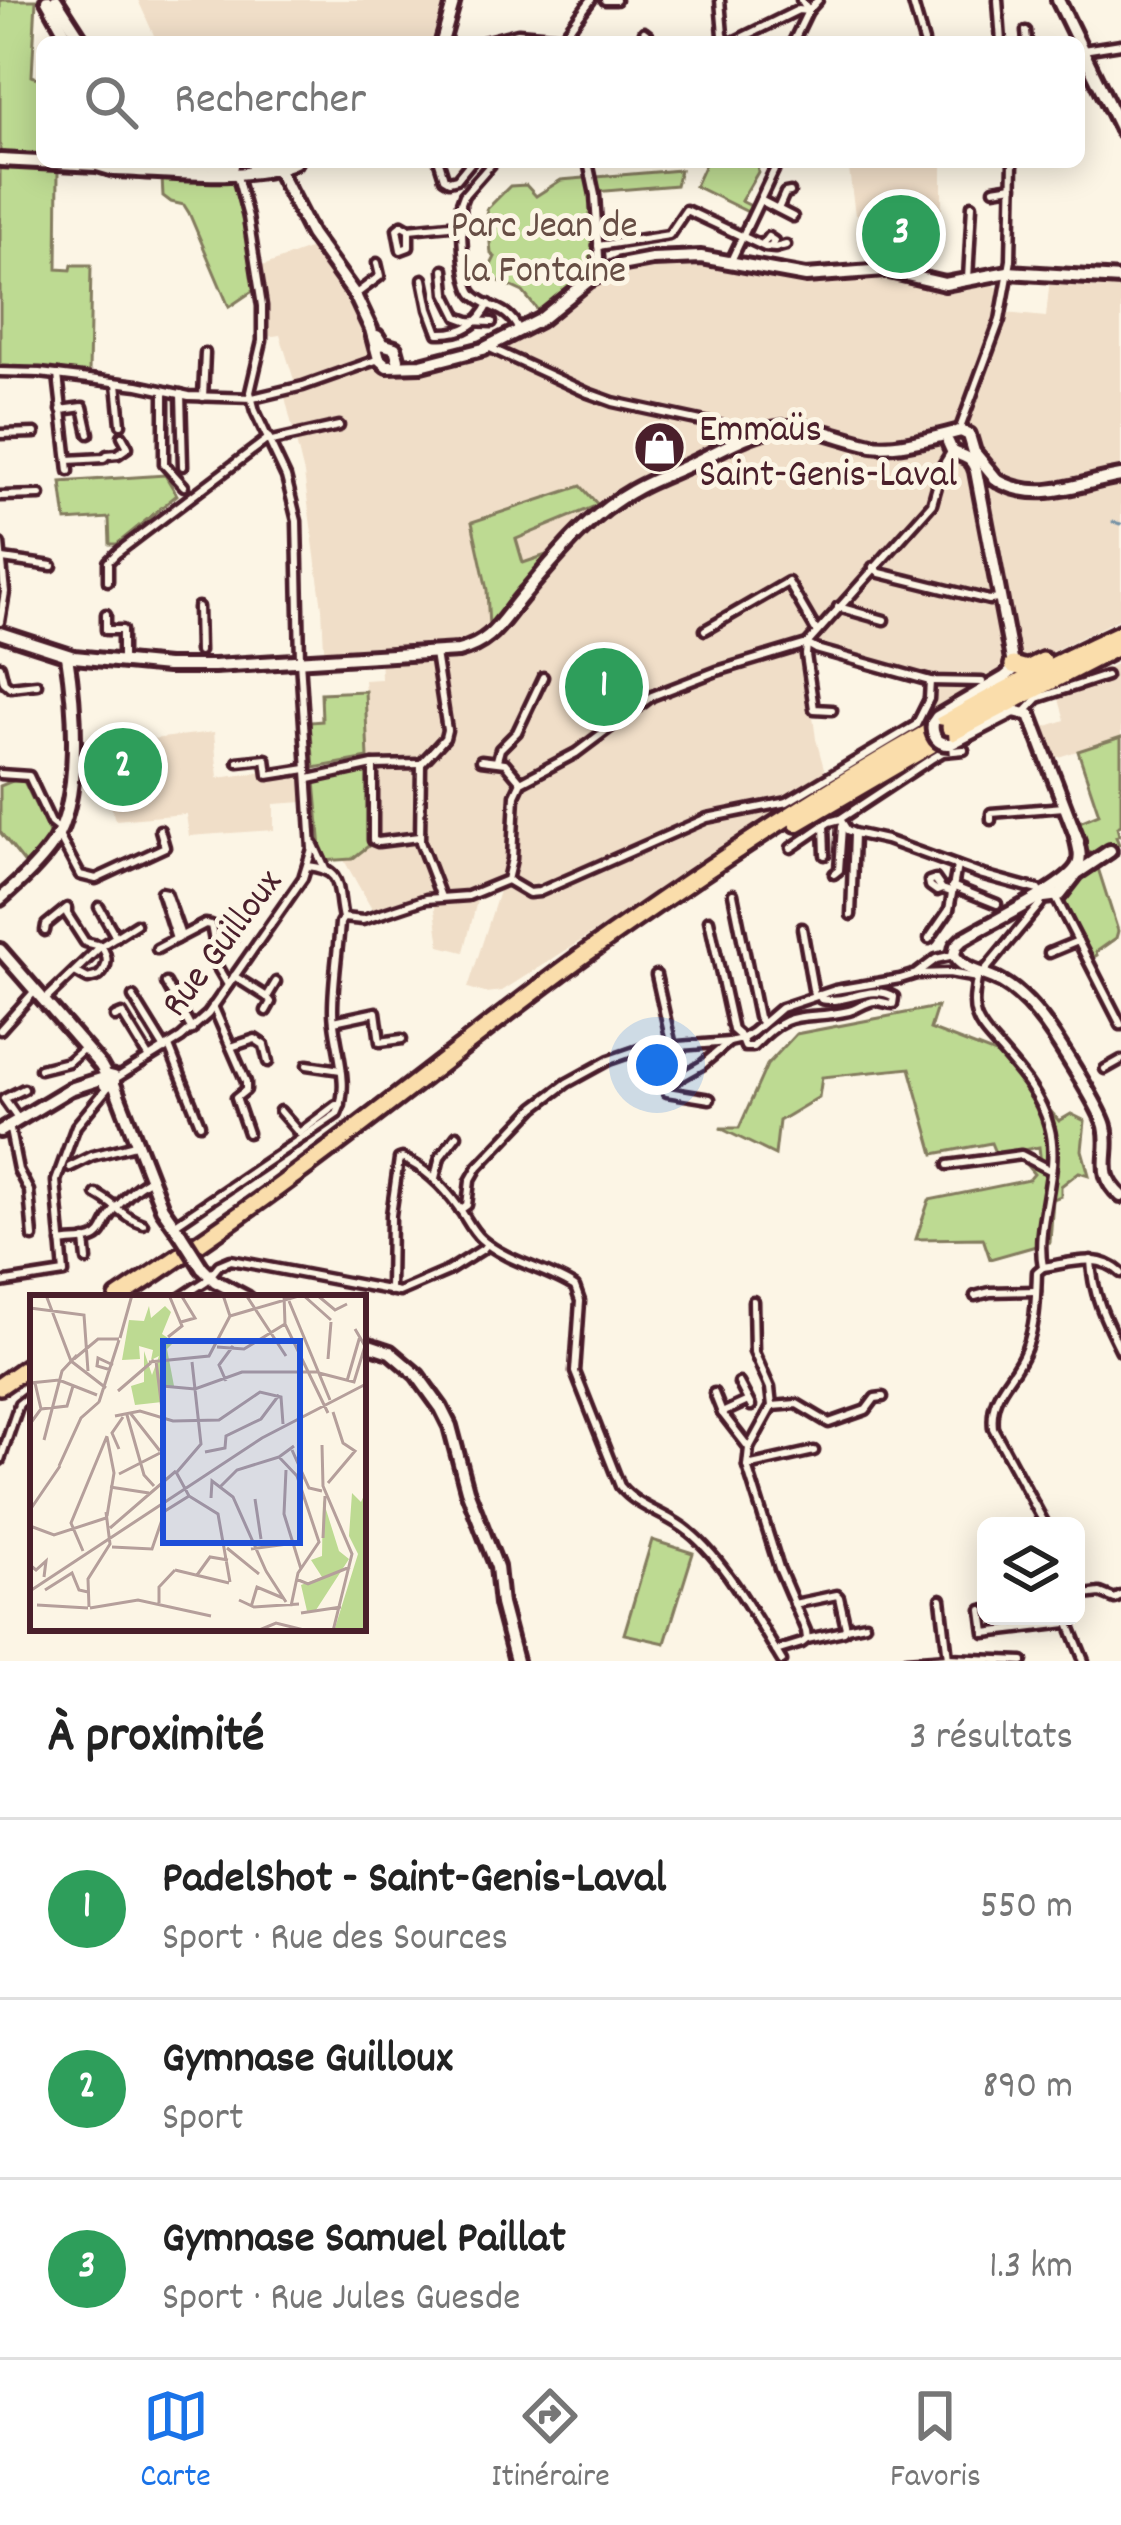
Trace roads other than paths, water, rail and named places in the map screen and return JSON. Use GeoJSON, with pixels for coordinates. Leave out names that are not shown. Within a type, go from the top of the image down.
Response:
{"type":"FeatureCollection","features":[{"type":"Feature","properties":{"kind":"highway"},"geometry":{"type":"LineString","coordinates":[[1013,665],[1033,668],[1121,628]]}},
{"type":"Feature","properties":{"kind":"highway"},"geometry":{"type":"LineString","coordinates":[[122,1295],[290,1179],[517,1005],[684,886],[813,802],[1121,628]]}},
{"type":"Feature","properties":{"kind":"highway"},"geometry":{"type":"LineString","coordinates":[[1039,673],[1080,644]]}},
{"type":"Feature","properties":{"kind":"highway"},"geometry":{"type":"LineString","coordinates":[[135,1295],[294,1185],[522,1010],[688,892],[946,736],[1121,645]]}},
{"type":"Feature","properties":{"kind":"highway"},"geometry":{"type":"LineString","coordinates":[[0,1381],[30,1361]]}},
{"type":"Feature","properties":{"kind":"street"},"geometry":{"type":"LineString","coordinates":[[52,0],[67,36]]}},
{"type":"Feature","properties":{"kind":"street"},"geometry":{"type":"LineString","coordinates":[[52,0],[78,36]]}},
{"type":"Feature","properties":{"kind":"street"},"geometry":{"type":"LineString","coordinates":[[444,36],[454,0]]}},
{"type":"Feature","properties":{"kind":"street"},"geometry":{"type":"LineString","coordinates":[[568,36],[591,0]]}},
{"type":"Feature","properties":{"kind":"street"},"geometry":{"type":"LineString","coordinates":[[605,0],[616,0]]}},
{"type":"Feature","properties":{"kind":"street"},"geometry":{"type":"LineString","coordinates":[[720,0],[724,36]]}},
{"type":"Feature","properties":{"kind":"street"},"geometry":{"type":"LineString","coordinates":[[801,0],[808,11]]}},
{"type":"Feature","properties":{"kind":"street"},"geometry":{"type":"LineString","coordinates":[[796,36],[818,0]]}},
{"type":"Feature","properties":{"kind":"street"},"geometry":{"type":"LineString","coordinates":[[912,0],[922,36]]}},
{"type":"Feature","properties":{"kind":"street"},"geometry":{"type":"LineString","coordinates":[[998,0],[1001,36]]}},
{"type":"Feature","properties":{"kind":"street"},"geometry":{"type":"LineString","coordinates":[[1061,0],[1079,36]]}},
{"type":"Feature","properties":{"kind":"street"},"geometry":{"type":"LineString","coordinates":[[743,36],[798,10],[808,11]]}},
{"type":"Feature","properties":{"kind":"street"},"geometry":{"type":"LineString","coordinates":[[644,32],[649,36]]}},
{"type":"Feature","properties":{"kind":"street"},"geometry":{"type":"LineString","coordinates":[[1026,32],[1026,36]]}},
{"type":"Feature","properties":{"kind":"street"},"geometry":{"type":"LineString","coordinates":[[506,36],[538,36]]}},
{"type":"Feature","properties":{"kind":"street"},"geometry":{"type":"LineString","coordinates":[[1086,49],[1121,44]]}},
{"type":"Feature","properties":{"kind":"street"},"geometry":{"type":"LineString","coordinates":[[1086,49],[1121,117]]}},
{"type":"Feature","properties":{"kind":"street"},"geometry":{"type":"LineString","coordinates":[[1086,49],[1121,130]]}},
{"type":"Feature","properties":{"kind":"street"},"geometry":{"type":"LineString","coordinates":[[0,160],[36,161]]}},
{"type":"Feature","properties":{"kind":"street"},"geometry":{"type":"LineString","coordinates":[[217,168],[236,173],[264,168]]}},
{"type":"Feature","properties":{"kind":"street"},"geometry":{"type":"LineString","coordinates":[[282,168],[311,234],[355,295],[386,357]]}},
{"type":"Feature","properties":{"kind":"street"},"geometry":{"type":"LineString","coordinates":[[441,168],[446,180],[464,170],[476,180]]}},
{"type":"Feature","properties":{"kind":"street"},"geometry":{"type":"LineString","coordinates":[[487,168],[461,203],[467,285],[476,298],[508,313],[517,326]]}},
{"type":"Feature","properties":{"kind":"street"},"geometry":{"type":"LineString","coordinates":[[589,168],[600,275]]}},
{"type":"Feature","properties":{"kind":"street"},"geometry":{"type":"LineString","coordinates":[[730,263],[775,168]]}},
{"type":"Feature","properties":{"kind":"street"},"geometry":{"type":"LineString","coordinates":[[507,880],[520,782],[582,749],[652,696],[807,644],[932,504],[994,341],[1009,272],[1013,168]]}},
{"type":"Feature","properties":{"kind":"street"},"geometry":{"type":"LineString","coordinates":[[236,173],[262,306],[253,398]]}},
{"type":"Feature","properties":{"kind":"street"},"geometry":{"type":"LineString","coordinates":[[994,189],[1013,186]]}},
{"type":"Feature","properties":{"kind":"street"},"geometry":{"type":"LineString","coordinates":[[778,209],[790,192]]}},
{"type":"Feature","properties":{"kind":"street"},"geometry":{"type":"LineString","coordinates":[[760,200],[793,217]]}},
{"type":"Feature","properties":{"kind":"street"},"geometry":{"type":"LineString","coordinates":[[968,281],[972,205]]}},
{"type":"Feature","properties":{"kind":"street"},"geometry":{"type":"LineString","coordinates":[[598,246],[669,235],[686,210],[766,246],[785,245]]}},
{"type":"Feature","properties":{"kind":"street"},"geometry":{"type":"LineString","coordinates":[[409,229],[462,224]]}},
{"type":"Feature","properties":{"kind":"street"},"geometry":{"type":"LineString","coordinates":[[0,372],[117,382],[203,397],[253,398],[386,357],[421,365],[495,348],[517,326],[539,320],[600,275],[620,265],[652,259],[701,257],[794,274],[890,270],[945,284],[1009,272],[1121,279]]}},
{"type":"Feature","properties":{"kind":"street"},"geometry":{"type":"LineString","coordinates":[[355,295],[380,276],[377,262]]}},
{"type":"Feature","properties":{"kind":"street"},"geometry":{"type":"LineString","coordinates":[[444,270],[446,293],[458,317],[492,322]]}},
{"type":"Feature","properties":{"kind":"street"},"geometry":{"type":"LineString","coordinates":[[423,279],[439,333],[470,328],[489,304]]}},
{"type":"Feature","properties":{"kind":"street"},"geometry":{"type":"LineString","coordinates":[[495,348],[588,394],[755,434]]}},
{"type":"Feature","properties":{"kind":"street"},"geometry":{"type":"LineString","coordinates":[[203,397],[205,353]]}},
{"type":"Feature","properties":{"kind":"street"},"geometry":{"type":"LineString","coordinates":[[58,375],[69,471]]}},
{"type":"Feature","properties":{"kind":"street"},"geometry":{"type":"LineString","coordinates":[[117,382],[121,424]]}},
{"type":"Feature","properties":{"kind":"street"},"geometry":{"type":"LineString","coordinates":[[164,391],[164,464],[184,486]]}},
{"type":"Feature","properties":{"kind":"street"},"geometry":{"type":"LineString","coordinates":[[181,394],[183,466]]}},
{"type":"Feature","properties":{"kind":"street","name":"Rue Guilloux"},"geometry":{"type":"LineString","coordinates":[[110,1080],[192,1030],[308,866],[313,840],[300,660],[297,521],[286,477],[254,411],[253,398]]}},
{"type":"Feature","properties":{"kind":"street"},"geometry":{"type":"LineString","coordinates":[[62,410],[83,407],[89,434]]}},
{"type":"Feature","properties":{"kind":"street"},"geometry":{"type":"LineString","coordinates":[[108,581],[108,562],[117,553],[270,440],[338,427]]}},
{"type":"Feature","properties":{"kind":"street"},"geometry":{"type":"LineString","coordinates":[[0,633],[70,657],[202,667],[466,649],[487,639],[586,525],[630,492],[755,434],[793,427],[883,446],[936,435],[958,442],[978,467],[1020,491],[1045,493],[1121,476]]}},
{"type":"Feature","properties":{"kind":"street"},"geometry":{"type":"LineString","coordinates":[[0,434],[35,433]]}},
{"type":"Feature","properties":{"kind":"street"},"geometry":{"type":"LineString","coordinates":[[68,460],[118,454],[128,447],[122,436]]}},
{"type":"Feature","properties":{"kind":"street"},"geometry":{"type":"LineString","coordinates":[[978,467],[1013,665],[1005,677],[937,717],[933,723],[937,739],[950,745],[1008,713],[1025,712],[1038,698],[1106,676]]}},
{"type":"Feature","properties":{"kind":"street"},"geometry":{"type":"LineString","coordinates":[[0,496],[40,495]]}},
{"type":"Feature","properties":{"kind":"street"},"geometry":{"type":"LineString","coordinates":[[0,544],[5,592],[0,622]]}},
{"type":"Feature","properties":{"kind":"street"},"geometry":{"type":"LineString","coordinates":[[2,559],[52,566]]}},
{"type":"Feature","properties":{"kind":"street"},"geometry":{"type":"LineString","coordinates":[[873,567],[880,573],[1000,599]]}},
{"type":"Feature","properties":{"kind":"street"},"geometry":{"type":"LineString","coordinates":[[705,630],[788,582],[817,632]]}},
{"type":"Feature","properties":{"kind":"street"},"geometry":{"type":"LineString","coordinates":[[198,607],[199,651]]}},
{"type":"Feature","properties":{"kind":"street"},"geometry":{"type":"LineString","coordinates":[[838,607],[884,620]]}},
{"type":"Feature","properties":{"kind":"street"},"geometry":{"type":"LineString","coordinates":[[106,614],[106,630],[122,630],[122,663]]}},
{"type":"Feature","properties":{"kind":"street"},"geometry":{"type":"LineString","coordinates":[[807,644],[930,681],[982,682]]}},
{"type":"Feature","properties":{"kind":"street"},"geometry":{"type":"LineString","coordinates":[[807,644],[814,709],[832,710]]}},
{"type":"Feature","properties":{"kind":"street"},"geometry":{"type":"LineString","coordinates":[[435,653],[448,730],[421,764],[419,837],[441,897]]}},
{"type":"Feature","properties":{"kind":"street"},"geometry":{"type":"LineString","coordinates":[[0,899],[41,859],[59,832],[72,786],[70,657]]}},
{"type":"Feature","properties":{"kind":"street"},"geometry":{"type":"LineString","coordinates":[[0,666],[10,687],[37,684]]}},
{"type":"Feature","properties":{"kind":"street"},"geometry":{"type":"LineString","coordinates":[[496,760],[517,732],[543,677]]}},
{"type":"Feature","properties":{"kind":"street"},"geometry":{"type":"LineString","coordinates":[[507,880],[529,893],[539,892],[706,818],[787,802],[916,725],[930,681]]}},
{"type":"Feature","properties":{"kind":"street"},"geometry":{"type":"LineString","coordinates":[[1025,712],[1033,720],[1085,861]]}},
{"type":"Feature","properties":{"kind":"street"},"geometry":{"type":"LineString","coordinates":[[791,848],[824,825],[841,822],[943,752],[964,750]]}},
{"type":"Feature","properties":{"kind":"street"},"geometry":{"type":"LineString","coordinates":[[238,762],[266,759],[268,775],[308,766]]}},
{"type":"Feature","properties":{"kind":"street"},"geometry":{"type":"LineString","coordinates":[[481,760],[505,764],[520,782]]}},
{"type":"Feature","properties":{"kind":"street"},"geometry":{"type":"LineString","coordinates":[[309,779],[373,765],[421,764]]}},
{"type":"Feature","properties":{"kind":"street"},"geometry":{"type":"LineString","coordinates":[[373,765],[374,840],[419,837]]}},
{"type":"Feature","properties":{"kind":"street"},"geometry":{"type":"LineString","coordinates":[[0,774],[29,776],[80,874],[96,879],[165,847],[160,830]]}},
{"type":"Feature","properties":{"kind":"street"},"geometry":{"type":"LineString","coordinates":[[992,820],[991,813],[1065,806]]}},
{"type":"Feature","properties":{"kind":"street"},"geometry":{"type":"LineString","coordinates":[[841,822],[854,833],[1049,893],[1117,1005],[1121,1025]]}},
{"type":"Feature","properties":{"kind":"street"},"geometry":{"type":"LineString","coordinates":[[834,874],[839,871],[841,822]]}},
{"type":"Feature","properties":{"kind":"street"},"geometry":{"type":"LineString","coordinates":[[824,825],[825,855]]}},
{"type":"Feature","properties":{"kind":"street"},"geometry":{"type":"LineString","coordinates":[[851,915],[854,833]]}},
{"type":"Feature","properties":{"kind":"street"},"geometry":{"type":"LineString","coordinates":[[313,840],[325,869],[337,880],[347,921],[368,919],[426,898],[468,896],[507,880]]}},
{"type":"Feature","properties":{"kind":"street"},"geometry":{"type":"LineString","coordinates":[[1043,1268],[1053,1153],[1050,1128],[1021,1073],[978,1021],[974,1005],[980,975],[1049,893],[1085,861],[1115,849]]}},
{"type":"Feature","properties":{"kind":"street"},"geometry":{"type":"LineString","coordinates":[[308,866],[325,869]]}},
{"type":"Feature","properties":{"kind":"street"},"geometry":{"type":"LineString","coordinates":[[929,939],[949,910],[948,889],[957,866]]}},
{"type":"Feature","properties":{"kind":"street"},"geometry":{"type":"LineString","coordinates":[[948,889],[997,904]]}},
{"type":"Feature","properties":{"kind":"street"},"geometry":{"type":"LineString","coordinates":[[161,892],[166,893],[179,938],[161,892]]}},
{"type":"Feature","properties":{"kind":"street"},"geometry":{"type":"LineString","coordinates":[[980,975],[962,966],[954,955],[956,946],[1049,893]]}},
{"type":"Feature","properties":{"kind":"street"},"geometry":{"type":"LineString","coordinates":[[734,895],[763,1023]]}},
{"type":"Feature","properties":{"kind":"street"},"geometry":{"type":"LineString","coordinates":[[99,907],[116,937]]}},
{"type":"Feature","properties":{"kind":"street"},"geometry":{"type":"LineString","coordinates":[[45,931],[67,908],[85,942],[101,946],[107,958],[102,974],[88,979],[75,972]]}},
{"type":"Feature","properties":{"kind":"street"},"geometry":{"type":"LineString","coordinates":[[177,1230],[337,1114],[340,1070],[334,1021],[338,942],[344,918]]}},
{"type":"Feature","properties":{"kind":"street"},"geometry":{"type":"LineString","coordinates":[[709,920],[733,1030],[749,1049],[789,1018],[848,1012],[871,1001],[893,1004],[894,997],[887,991],[830,1002],[812,993],[802,928]]}},
{"type":"Feature","properties":{"kind":"street"},"geometry":{"type":"LineString","coordinates":[[735,920],[754,1016],[743,1039]]}},
{"type":"Feature","properties":{"kind":"street"},"geometry":{"type":"LineString","coordinates":[[157,949],[209,923],[214,941],[210,954],[228,985]]}},
{"type":"Feature","properties":{"kind":"street"},"geometry":{"type":"LineString","coordinates":[[0,1030],[101,946],[136,924]]}},
{"type":"Feature","properties":{"kind":"street"},"geometry":{"type":"LineString","coordinates":[[214,941],[233,938]]}},
{"type":"Feature","properties":{"kind":"street"},"geometry":{"type":"LineString","coordinates":[[1049,953],[1078,941]]}},
{"type":"Feature","properties":{"kind":"street"},"geometry":{"type":"LineString","coordinates":[[1,954],[110,1080],[162,1208],[206,1272],[242,1295]]}},
{"type":"Feature","properties":{"kind":"street"},"geometry":{"type":"LineString","coordinates":[[916,974],[936,958],[954,955]]}},
{"type":"Feature","properties":{"kind":"street"},"geometry":{"type":"LineString","coordinates":[[656,974],[672,1046]]}},
{"type":"Feature","properties":{"kind":"street"},"geometry":{"type":"LineString","coordinates":[[460,1210],[467,1205],[473,1174],[500,1142],[536,1106],[609,1060],[641,1049],[743,1039],[781,1008],[916,974],[998,979],[1043,1020],[1105,1124],[1105,1171],[1121,1196]]}},
{"type":"Feature","properties":{"kind":"street"},"geometry":{"type":"LineString","coordinates":[[234,976],[267,997],[271,1003],[266,1011]]}},
{"type":"Feature","properties":{"kind":"street"},"geometry":{"type":"LineString","coordinates":[[267,997],[276,982]]}},
{"type":"Feature","properties":{"kind":"street"},"geometry":{"type":"LineString","coordinates":[[166,983],[192,1030]]}},
{"type":"Feature","properties":{"kind":"street"},"geometry":{"type":"LineString","coordinates":[[133,997],[167,1048],[200,1124]]}},
{"type":"Feature","properties":{"kind":"street"},"geometry":{"type":"LineString","coordinates":[[213,1006],[246,1082],[246,1090],[236,1098],[248,1133]]}},
{"type":"Feature","properties":{"kind":"street"},"geometry":{"type":"LineString","coordinates":[[334,1021],[376,1012],[380,1042],[402,1039]]}},
{"type":"Feature","properties":{"kind":"street"},"geometry":{"type":"LineString","coordinates":[[115,1017],[122,1014],[149,1058]]}},
{"type":"Feature","properties":{"kind":"street"},"geometry":{"type":"LineString","coordinates":[[231,1047],[255,1039],[264,1045],[268,1062]]}},
{"type":"Feature","properties":{"kind":"street"},"geometry":{"type":"LineString","coordinates":[[710,1100],[667,1093],[664,1087],[729,1042]]}},
{"type":"Feature","properties":{"kind":"street"},"geometry":{"type":"LineString","coordinates":[[40,1070],[68,1062],[84,1047]]}},
{"type":"Feature","properties":{"kind":"street"},"geometry":{"type":"LineString","coordinates":[[1105,1069],[1121,1060]]}},
{"type":"Feature","properties":{"kind":"street"},"geometry":{"type":"LineString","coordinates":[[307,1065],[340,1070]]}},
{"type":"Feature","properties":{"kind":"street"},"geometry":{"type":"LineString","coordinates":[[9,1125],[70,1090],[110,1080]]}},
{"type":"Feature","properties":{"kind":"street"},"geometry":{"type":"LineString","coordinates":[[0,1283],[64,1273],[56,1181],[76,1126],[110,1080]]}},
{"type":"Feature","properties":{"kind":"street"},"geometry":{"type":"LineString","coordinates":[[24,1089],[4,1099],[18,1169],[29,1191],[33,1237]]}},
{"type":"Feature","properties":{"kind":"street"},"geometry":{"type":"LineString","coordinates":[[280,1111],[299,1133],[341,1106]]}},
{"type":"Feature","properties":{"kind":"street"},"geometry":{"type":"LineString","coordinates":[[434,1180],[440,1156],[457,1135]]}},
{"type":"Feature","properties":{"kind":"street"},"geometry":{"type":"LineString","coordinates":[[70,1167],[137,1144]]}},
{"type":"Feature","properties":{"kind":"street"},"geometry":{"type":"LineString","coordinates":[[948,1165],[1021,1155],[1050,1170]]}},
{"type":"Feature","properties":{"kind":"street"},"geometry":{"type":"LineString","coordinates":[[390,1292],[391,1215],[399,1159],[406,1159],[434,1180],[487,1244],[575,1287],[580,1301],[575,1372],[620,1486],[631,1499],[696,1538],[716,1560],[782,1661]]}},
{"type":"Feature","properties":{"kind":"street"},"geometry":{"type":"LineString","coordinates":[[61,1243],[94,1239],[138,1185],[151,1180]]}},
{"type":"Feature","properties":{"kind":"street"},"geometry":{"type":"LineString","coordinates":[[96,1194],[113,1202],[124,1217],[143,1224]]}},
{"type":"Feature","properties":{"kind":"street"},"geometry":{"type":"LineString","coordinates":[[85,1240],[87,1260]]}},
{"type":"Feature","properties":{"kind":"street"},"geometry":{"type":"LineString","coordinates":[[206,1272],[231,1259],[399,1292],[448,1271],[487,1244]]}},
{"type":"Feature","properties":{"kind":"street"},"geometry":{"type":"LineString","coordinates":[[1041,1517],[993,1428],[992,1414],[1000,1390],[1027,1347],[1037,1272],[1101,1259],[1121,1274]]}},
{"type":"Feature","properties":{"kind":"street"},"geometry":{"type":"LineString","coordinates":[[1091,1260],[1095,1297],[1121,1351]]}},
{"type":"Feature","properties":{"kind":"street"},"geometry":{"type":"LineString","coordinates":[[185,1295],[206,1281],[206,1272]]}},
{"type":"Feature","properties":{"kind":"street"},"geometry":{"type":"LineString","coordinates":[[975,1297],[1036,1291]]}},
{"type":"Feature","properties":{"kind":"street"},"geometry":{"type":"LineString","coordinates":[[753,1301],[754,1352],[770,1388],[772,1406],[749,1448],[747,1466],[807,1639]]}},
{"type":"Feature","properties":{"kind":"street"},"geometry":{"type":"LineString","coordinates":[[366,1344],[390,1352],[427,1388],[450,1426],[467,1490],[497,1567],[516,1661]]}},
{"type":"Feature","properties":{"kind":"street"},"geometry":{"type":"LineString","coordinates":[[722,1413],[750,1403],[739,1383]]}},
{"type":"Feature","properties":{"kind":"street"},"geometry":{"type":"LineString","coordinates":[[714,1393],[722,1413],[749,1448]]}},
{"type":"Feature","properties":{"kind":"street"},"geometry":{"type":"LineString","coordinates":[[0,1460],[19,1404],[30,1395]]}},
{"type":"Feature","properties":{"kind":"street"},"geometry":{"type":"LineString","coordinates":[[772,1406],[797,1404],[829,1423],[866,1410],[875,1398],[883,1397]]}},
{"type":"Feature","properties":{"kind":"street"},"geometry":{"type":"LineString","coordinates":[[747,1466],[814,1451]]}},
{"type":"Feature","properties":{"kind":"street"},"geometry":{"type":"LineString","coordinates":[[794,1604],[837,1594],[846,1628]]}},
{"type":"Feature","properties":{"kind":"street"},"geometry":{"type":"LineString","coordinates":[[1085,1596],[1121,1596]]}},
{"type":"Feature","properties":{"kind":"street"},"geometry":{"type":"LineString","coordinates":[[941,1599],[952,1659]]}},
{"type":"Feature","properties":{"kind":"street"},"geometry":{"type":"LineString","coordinates":[[776,1651],[866,1624]]}},
{"type":"Feature","properties":{"kind":"street"},"geometry":{"type":"LineString","coordinates":[[984,1625],[985,1633],[1031,1625]]}},
{"type":"Feature","properties":{"kind":"street"},"geometry":{"type":"LineString","coordinates":[[1069,1625],[1084,1661]]}},
{"type":"Feature","properties":{"kind":"street"},"geometry":{"type":"LineString","coordinates":[[906,1661],[1023,1661]]}},
{"type":"Feature","properties":{"kind":"waterway"},"geometry":{"type":"LineString","coordinates":[[1113,522],[1121,524]]}},
{"type":"Feature","properties":{"kind":"place","name":"Gymnase Samuel Paillat"},"geometry":{"type":"Point","coordinates":[901,234]}},
{"type":"Feature","properties":{"kind":"place","name":"Emmaüs Saint-Genis-Laval"},"geometry":{"type":"Point","coordinates":[660,448]}},
{"type":"Feature","properties":{"kind":"place","name":"PadelShot - Saint-Genis-Laval"},"geometry":{"type":"Point","coordinates":[604,687]}},
{"type":"Feature","properties":{"kind":"place","name":"Gymnase Guilloux"},"geometry":{"type":"Point","coordinates":[123,767]}},
{"type":"Feature","properties":{"kind":"park label","name":"Parc Jean de la Fontaine"},"geometry":{"type":"Point","coordinates":[544,244]}}]}
